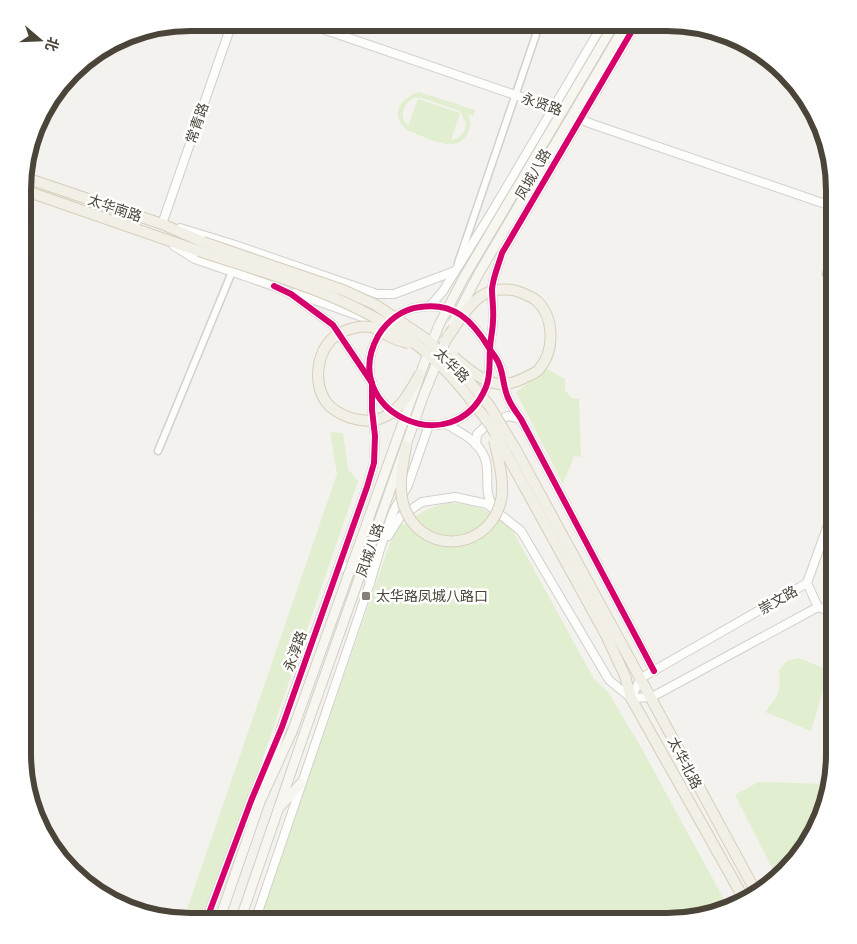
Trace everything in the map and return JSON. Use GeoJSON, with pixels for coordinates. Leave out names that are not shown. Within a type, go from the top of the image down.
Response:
{"type":"FeatureCollection","features":[{"type":"Feature","properties":{"kind":"main road","name":"凤城八路"},"geometry":{"type":"LineString","coordinates":[[260,802],[292,732],[439,325],[463,279],[610,31]]}},
{"type":"Feature","properties":{"kind":"main road","name":"凤城八路"},"geometry":{"type":"LineString","coordinates":[[278,809],[445,341],[479,273],[622,31]]}},
{"type":"Feature","properties":{"kind":"main road","name":"太华南路"},"geometry":{"type":"LineString","coordinates":[[32,180],[162,224],[201,246]]}},
{"type":"Feature","properties":{"kind":"main road","name":"太华南路"},"geometry":{"type":"LineString","coordinates":[[31,193],[158,235],[201,246]]}},
{"type":"Feature","properties":{"kind":"main road","name":"太华路"},"geometry":{"type":"LineString","coordinates":[[201,246],[343,290],[376,305],[426,339],[461,372],[490,405],[516,450],[610,633]]}},
{"type":"Feature","properties":{"kind":"main road","name":"太华路"},"geometry":{"type":"LineString","coordinates":[[201,246],[348,303],[386,323],[418,345],[440,365],[462,389],[490,426],[610,633]]}},
{"type":"Feature","properties":{"kind":"main road"},"geometry":{"type":"LineString","coordinates":[[410,328],[426,335],[479,376],[498,384],[518,382],[540,369],[551,344],[549,324],[544,311],[537,302],[527,295],[513,290],[497,290],[481,296],[467,310],[445,341]]}},
{"type":"Feature","properties":{"kind":"main road"},"geometry":{"type":"LineString","coordinates":[[418,345],[395,339],[371,327],[349,328],[330,339],[323,352],[318,367],[319,386],[326,403],[339,414],[359,420],[374,420],[385,417],[407,397],[420,374]]}},
{"type":"Feature","properties":{"kind":"main road"},"geometry":{"type":"LineString","coordinates":[[406,446],[401,480],[402,502],[409,519],[417,528],[430,537],[447,542],[472,537],[483,531],[493,521],[501,502],[501,470],[490,426]]}},
{"type":"Feature","properties":{"kind":"main road","name":"太华北路"},"geometry":{"type":"LineString","coordinates":[[610,633],[652,697],[702,795],[753,887]]}},
{"type":"Feature","properties":{"kind":"main road","name":"太华北路"},"geometry":{"type":"LineString","coordinates":[[610,633],[632,698],[741,894]]}},
{"type":"Feature","properties":{"kind":"main road"},"geometry":{"type":"LineString","coordinates":[[222,912],[260,802],[266,772],[282,726]]}},
{"type":"Feature","properties":{"kind":"main road"},"geometry":{"type":"LineString","coordinates":[[243,912],[278,809],[301,783]]}},
{"type":"Feature","properties":{"kind":"street","name":"常青路"},"geometry":{"type":"LineString","coordinates":[[162,224],[229,31]]}},
{"type":"Feature","properties":{"kind":"street","name":"永贤路"},"geometry":{"type":"LineString","coordinates":[[328,31],[825,204]]}},
{"type":"Feature","properties":{"kind":"street"},"geometry":{"type":"LineString","coordinates":[[162,224],[192,231],[232,244],[377,294],[394,294],[455,271],[538,31]]}},
{"type":"Feature","properties":{"kind":"street","name":"凤城八路"},"geometry":{"type":"LineString","coordinates":[[431,305],[443,291],[490,215],[599,31]]}},
{"type":"Feature","properties":{"kind":"street","name":"凤城八路"},"geometry":{"type":"LineString","coordinates":[[490,349],[494,318],[492,288],[502,253],[632,31]]}},
{"type":"Feature","properties":{"kind":"street"},"geometry":{"type":"LineString","coordinates":[[490,215],[491,225],[499,232],[512,236]]}},
{"type":"Feature","properties":{"kind":"street"},"geometry":{"type":"LineString","coordinates":[[158,235],[195,259],[365,318],[383,328]]}},
{"type":"Feature","properties":{"kind":"street"},"geometry":{"type":"LineString","coordinates":[[158,451],[232,272]]}},
{"type":"Feature","properties":{"kind":"street"},"geometry":{"type":"LineString","coordinates":[[274,286],[291,294],[333,325],[372,383],[380,400],[392,413],[408,422],[429,425],[446,424],[463,416],[477,403],[486,386],[490,368],[490,349]]}},
{"type":"Feature","properties":{"kind":"street"},"geometry":{"type":"LineString","coordinates":[[372,383],[370,364],[373,345],[383,328],[396,316],[413,308],[431,305],[450,308],[467,318],[480,332],[499,363],[508,399],[522,419],[654,671]]}},
{"type":"Feature","properties":{"kind":"street","name":"永淳路"},"geometry":{"type":"LineString","coordinates":[[209,912],[251,801],[282,726],[367,487],[374,463],[375,436],[372,410],[372,383]]}},
{"type":"Feature","properties":{"kind":"street"},"geometry":{"type":"LineString","coordinates":[[476,445],[477,434],[486,426],[508,416],[522,419]]}},
{"type":"Feature","properties":{"kind":"street"},"geometry":{"type":"LineString","coordinates":[[446,424],[470,438],[484,456],[487,473],[486,489],[492,504],[506,519]]}},
{"type":"Feature","properties":{"kind":"street"},"geometry":{"type":"LineString","coordinates":[[258,912],[381,546],[393,512],[408,485],[429,425]]}},
{"type":"Feature","properties":{"kind":"street"},"geometry":{"type":"LineString","coordinates":[[381,546],[400,517],[422,502],[455,497],[487,504],[521,530],[609,680],[632,698],[641,678]]}},
{"type":"Feature","properties":{"kind":"street"},"geometry":{"type":"LineString","coordinates":[[807,583],[825,533]]}},
{"type":"Feature","properties":{"kind":"street"},"geometry":{"type":"LineString","coordinates":[[338,570],[346,566],[367,574],[370,583]]}},
{"type":"Feature","properties":{"kind":"street","name":"崇文路"},"geometry":{"type":"LineString","coordinates":[[632,698],[652,697],[818,608],[807,583],[641,678]]}},
{"type":"Feature","properties":{"kind":"street"},"geometry":{"type":"LineString","coordinates":[[818,608],[825,610]]}},
{"type":"Feature","properties":{"kind":"green space"},"geometry":{"type":"Polygon","coordinates":[[[419,92],[475,110],[473,116],[468,114],[470,128],[463,140],[457,143],[441,143],[409,131],[403,126],[399,120],[399,108],[401,103],[419,92]],[[414,98],[404,107],[403,118],[408,126],[418,99],[460,113],[451,140],[462,134],[466,123],[460,111],[422,98],[414,98]]]}},
{"type":"Feature","properties":{"kind":"green space"},"geometry":{"type":"Polygon","coordinates":[[[547,369],[565,379],[565,390],[571,398],[579,399],[581,457],[574,456],[563,484],[516,392],[547,369]]]}},
{"type":"Feature","properties":{"kind":"green space"},"geometry":{"type":"Polygon","coordinates":[[[330,432],[343,433],[348,469],[358,481],[210,912],[186,912],[337,474],[330,432]]]}},
{"type":"Feature","properties":{"kind":"green space"},"geometry":{"type":"Polygon","coordinates":[[[448,503],[463,504],[480,508],[508,522],[594,679],[608,692],[642,749],[725,901],[698,910],[677,912],[262,912],[398,520],[404,525],[424,511],[448,503]]]}},
{"type":"Feature","properties":{"kind":"green space"},"geometry":{"type":"Polygon","coordinates":[[[798,658],[825,668],[825,684],[811,731],[765,712],[778,693],[780,684],[779,670],[787,661],[798,658]]]}},
{"type":"Feature","properties":{"kind":"green space"},"geometry":{"type":"Polygon","coordinates":[[[758,782],[823,784],[814,815],[804,833],[793,851],[774,871],[735,795],[758,782]]]}},
{"type":"Feature","properties":{"kind":"cycle path"},"geometry":{"type":"LineString","coordinates":[[490,350],[493,328],[492,289],[502,253],[632,31]]}},
{"type":"Feature","properties":{"kind":"cycle path"},"geometry":{"type":"LineString","coordinates":[[209,912],[251,801],[282,727],[374,463],[375,436],[372,410],[372,383],[333,325],[291,294],[274,286]]}},
{"type":"Feature","properties":{"kind":"cycle path"},"geometry":{"type":"LineString","coordinates":[[432,306],[452,310],[469,321],[490,350],[489,378],[486,387],[470,410],[450,422],[427,425],[405,419],[386,406],[373,387],[370,363],[378,336],[390,321],[401,313],[413,308],[432,306]]}},
{"type":"Feature","properties":{"kind":"cycle path"},"geometry":{"type":"LineString","coordinates":[[490,350],[501,368],[510,403],[521,419],[654,671]]}},
{"type":"Feature","properties":{"kind":"place","name":"太华路凤城八路口"},"geometry":{"type":"Point","coordinates":[366,596]}}]}
